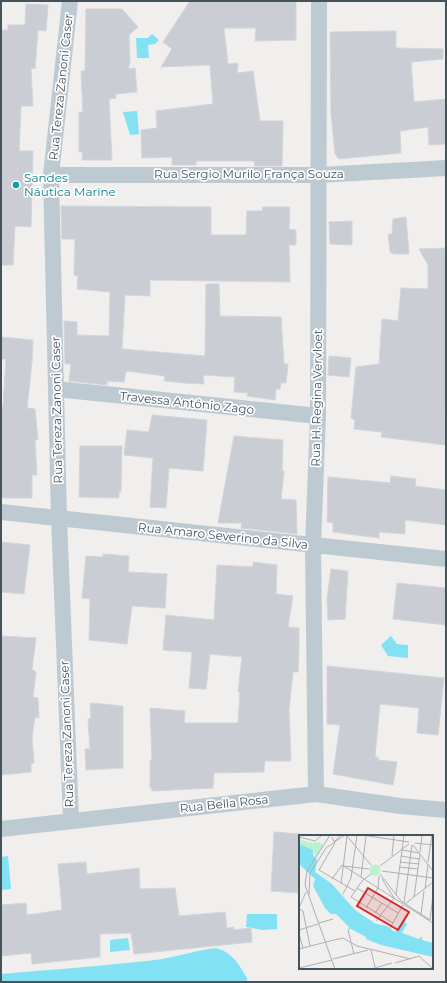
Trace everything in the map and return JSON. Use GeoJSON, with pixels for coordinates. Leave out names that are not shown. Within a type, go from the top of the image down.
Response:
{"type":"FeatureCollection","features":[{"type":"Feature","properties":{"kind":"street","name":"Rua Tereza Zanoni Caser"},"geometry":{"type":"LineString","coordinates":[[70,1],[51,175],[59,518],[71,820]]}},
{"type":"Feature","properties":{"kind":"street","name":"Rua H. Regina Vervloet"},"geometry":{"type":"LineString","coordinates":[[316,794],[313,546],[318,416],[319,1]]}},
{"type":"Feature","properties":{"kind":"street","name":"Rua Sergio Murilo França Souza"},"geometry":{"type":"LineString","coordinates":[[51,175],[319,175],[446,168]]}},
{"type":"Feature","properties":{"kind":"street","name":"Travessa Antônio Zago"},"geometry":{"type":"LineString","coordinates":[[56,389],[318,416]]}},
{"type":"Feature","properties":{"kind":"street","name":"Rua Amaro Severino da Silva"},"geometry":{"type":"LineString","coordinates":[[1,512],[446,559]]}},
{"type":"Feature","properties":{"kind":"street","name":"Rua Bella Rosa"},"geometry":{"type":"LineString","coordinates":[[1,829],[71,820],[316,794],[400,806],[446,810]]}},
{"type":"Feature","properties":{"kind":"water"},"geometry":{"type":"Polygon","coordinates":[[[152,34],[159,40],[155,44],[148,45],[149,58],[137,58],[136,38],[148,38],[152,34]]]}},
{"type":"Feature","properties":{"kind":"water"},"geometry":{"type":"Polygon","coordinates":[[[137,111],[139,134],[130,135],[123,112],[137,111]]]}},
{"type":"Feature","properties":{"kind":"water"},"geometry":{"type":"Polygon","coordinates":[[[391,636],[397,644],[408,645],[408,658],[388,656],[381,645],[391,636]]]}},
{"type":"Feature","properties":{"kind":"water"},"geometry":{"type":"Polygon","coordinates":[[[8,856],[11,889],[1,890],[1,857],[8,856]]]}},
{"type":"Feature","properties":{"kind":"water"},"geometry":{"type":"Polygon","coordinates":[[[247,914],[277,914],[277,929],[263,930],[246,927],[247,914]]]}},
{"type":"Feature","properties":{"kind":"water"},"geometry":{"type":"Polygon","coordinates":[[[128,938],[130,950],[110,952],[110,940],[128,938]]]}},
{"type":"Feature","properties":{"kind":"water"},"geometry":{"type":"Polygon","coordinates":[[[216,948],[227,953],[234,959],[247,978],[247,982],[1,982],[1,974],[102,966],[162,959],[216,948]]]}},
{"type":"Feature","properties":{"kind":"building"},"geometry":{"type":"Polygon","coordinates":[[[190,1],[296,1],[296,40],[255,41],[256,28],[224,28],[228,64],[238,63],[237,73],[253,71],[260,121],[283,121],[282,166],[255,166],[254,161],[196,161],[196,165],[172,165],[172,157],[142,158],[141,130],[157,128],[156,111],[213,104],[210,65],[161,67],[172,49],[163,42],[190,1]]]}},
{"type":"Feature","properties":{"kind":"building"},"geometry":{"type":"Polygon","coordinates":[[[26,4],[48,5],[46,31],[38,30],[35,69],[31,68],[33,106],[21,106],[19,151],[33,151],[31,227],[15,226],[13,265],[1,265],[1,30],[8,30],[8,25],[25,25],[26,4]]]}},
{"type":"Feature","properties":{"kind":"building"},"geometry":{"type":"Polygon","coordinates":[[[86,9],[122,9],[138,27],[129,35],[130,63],[128,69],[135,68],[137,92],[116,94],[116,98],[109,99],[112,160],[82,160],[83,152],[79,152],[79,112],[83,112],[81,71],[85,71],[86,9]]]}},
{"type":"Feature","properties":{"kind":"building"},"geometry":{"type":"Polygon","coordinates":[[[396,31],[396,48],[443,49],[443,59],[411,62],[414,102],[446,99],[446,144],[429,145],[428,127],[400,131],[401,153],[339,159],[335,154],[331,114],[330,32],[396,31]]]}},
{"type":"Feature","properties":{"kind":"building"},"geometry":{"type":"Polygon","coordinates":[[[61,206],[211,207],[211,235],[246,235],[247,211],[263,211],[262,207],[290,207],[289,229],[296,230],[296,245],[289,245],[290,282],[150,280],[150,296],[125,295],[122,349],[205,356],[206,284],[219,284],[220,316],[281,317],[284,364],[288,364],[286,383],[281,383],[280,389],[276,389],[275,400],[247,396],[248,393],[234,392],[235,377],[203,375],[204,384],[185,383],[164,381],[165,376],[126,371],[124,382],[107,381],[107,385],[69,381],[71,364],[65,364],[64,321],[77,322],[77,335],[109,336],[110,292],[77,289],[78,276],[74,275],[75,239],[62,239],[61,206]]]}},
{"type":"Feature","properties":{"kind":"building"},"geometry":{"type":"Polygon","coordinates":[[[406,217],[409,254],[394,254],[390,252],[388,234],[392,234],[393,219],[406,217]]]}},
{"type":"Feature","properties":{"kind":"building"},"geometry":{"type":"Polygon","coordinates":[[[352,221],[352,245],[330,244],[329,222],[352,221]]]}},
{"type":"Feature","properties":{"kind":"building"},"geometry":{"type":"Polygon","coordinates":[[[446,248],[445,445],[381,437],[382,432],[354,429],[355,420],[351,418],[356,367],[379,364],[382,319],[398,321],[401,288],[428,289],[428,265],[419,249],[446,248]]]}},
{"type":"Feature","properties":{"kind":"building"},"geometry":{"type":"Polygon","coordinates":[[[1,337],[33,340],[27,408],[35,409],[38,440],[35,440],[37,475],[32,475],[32,498],[1,498],[1,407],[3,407],[6,359],[1,359],[1,337]]]}},
{"type":"Feature","properties":{"kind":"building"},"geometry":{"type":"Polygon","coordinates":[[[329,356],[351,358],[349,377],[328,375],[329,356]]]}},
{"type":"Feature","properties":{"kind":"building"},"geometry":{"type":"Polygon","coordinates":[[[152,415],[207,420],[203,471],[169,468],[166,508],[150,507],[153,458],[124,455],[127,430],[149,432],[152,415]]]}},
{"type":"Feature","properties":{"kind":"building"},"geometry":{"type":"Polygon","coordinates":[[[234,436],[283,440],[282,470],[284,471],[281,499],[296,500],[297,534],[241,528],[242,523],[218,523],[234,436]]]}},
{"type":"Feature","properties":{"kind":"building"},"geometry":{"type":"Polygon","coordinates":[[[80,446],[122,446],[121,492],[119,492],[119,498],[79,497],[80,446]]]}},
{"type":"Feature","properties":{"kind":"building"},"geometry":{"type":"Polygon","coordinates":[[[391,476],[416,479],[415,486],[446,490],[446,525],[405,520],[405,534],[379,532],[379,538],[333,532],[333,523],[327,522],[328,477],[390,483],[391,476]]]}},
{"type":"Feature","properties":{"kind":"building"},"geometry":{"type":"Polygon","coordinates":[[[1,542],[30,545],[24,594],[1,592],[1,542]]]}},
{"type":"Feature","properties":{"kind":"building"},"geometry":{"type":"Polygon","coordinates":[[[103,554],[129,556],[128,572],[167,574],[165,608],[132,606],[127,644],[89,640],[90,599],[82,598],[86,556],[103,557],[103,554]]]}},
{"type":"Feature","properties":{"kind":"building"},"geometry":{"type":"Polygon","coordinates":[[[253,562],[277,565],[276,594],[293,596],[288,627],[299,628],[299,651],[298,672],[293,672],[289,710],[291,761],[265,761],[264,772],[214,773],[213,788],[152,791],[152,788],[150,788],[150,760],[152,760],[150,708],[185,711],[184,723],[238,723],[240,692],[238,692],[242,657],[210,654],[206,689],[189,688],[192,652],[163,650],[166,615],[214,620],[217,565],[253,567],[253,562]]]}},
{"type":"Feature","properties":{"kind":"building"},"geometry":{"type":"Polygon","coordinates":[[[331,569],[348,571],[345,619],[328,620],[327,599],[331,569]]]}},
{"type":"Feature","properties":{"kind":"building"},"geometry":{"type":"Polygon","coordinates":[[[397,583],[446,588],[446,625],[393,619],[397,583]]]}},
{"type":"Feature","properties":{"kind":"building"},"geometry":{"type":"Polygon","coordinates":[[[1,636],[36,638],[32,669],[36,672],[33,697],[38,698],[39,718],[35,717],[32,737],[34,763],[31,763],[31,772],[1,775],[1,636]]]}},
{"type":"Feature","properties":{"kind":"building"},"geometry":{"type":"Polygon","coordinates":[[[327,666],[444,678],[438,735],[417,733],[419,708],[380,704],[375,757],[378,757],[378,760],[397,762],[393,785],[333,774],[340,725],[327,724],[327,666]]]}},
{"type":"Feature","properties":{"kind":"building"},"geometry":{"type":"Polygon","coordinates":[[[90,703],[123,706],[123,768],[86,770],[85,749],[90,749],[88,719],[91,718],[90,703]]]}},
{"type":"Feature","properties":{"kind":"building"},"geometry":{"type":"Polygon","coordinates":[[[274,832],[300,834],[299,893],[271,891],[274,832]]]}},
{"type":"Feature","properties":{"kind":"building"},"geometry":{"type":"Polygon","coordinates":[[[86,862],[87,874],[139,868],[140,889],[175,888],[179,916],[225,912],[227,928],[234,927],[234,930],[251,928],[252,942],[134,954],[131,933],[100,934],[100,957],[32,964],[31,953],[1,956],[1,905],[26,903],[27,915],[62,910],[58,864],[86,862]]]}},
{"type":"Feature","properties":{"kind":"place","name":"Sandes Náutica Marine"},"geometry":{"type":"Point","coordinates":[16,185]}}]}
